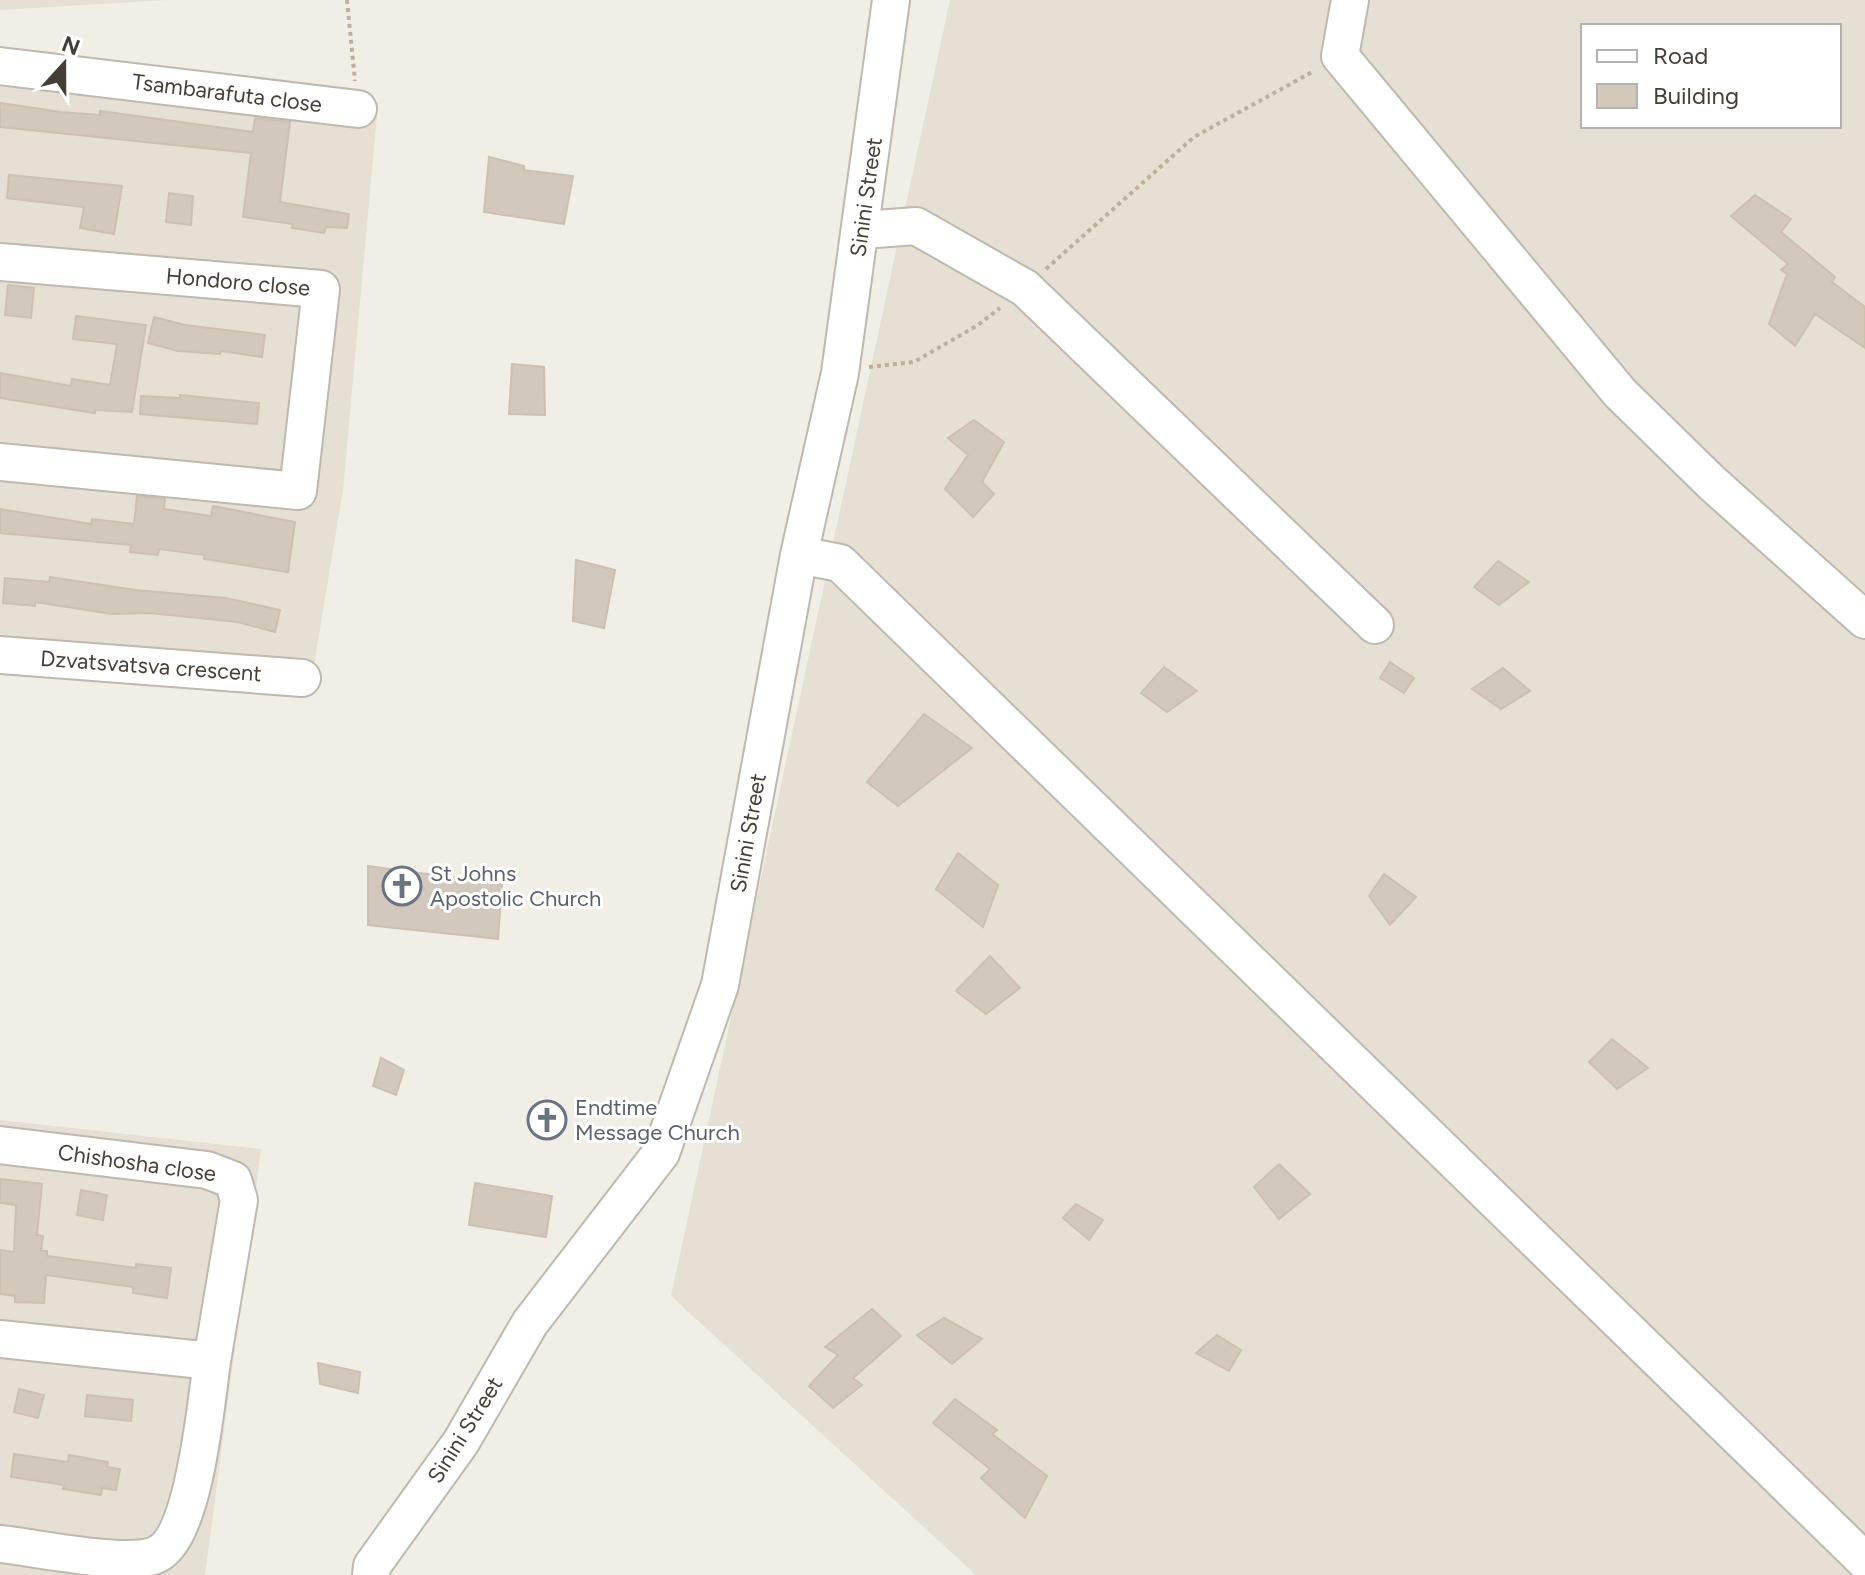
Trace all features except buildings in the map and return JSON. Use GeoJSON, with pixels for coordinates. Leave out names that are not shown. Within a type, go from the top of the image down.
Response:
{"type":"FeatureCollection","features":[{"type":"Feature","properties":{"kind":"street","name":"Sinini Street"},"geometry":{"type":"LineString","coordinates":[[371,1575],[372,1566],[461,1442],[530,1323],[661,1153],[720,985],[799,555],[840,373],[863,230],[891,0]]}},
{"type":"Feature","properties":{"kind":"street"},"geometry":{"type":"LineString","coordinates":[[1350,0],[1340,56],[1620,393],[1712,483],[1865,620]]}},
{"type":"Feature","properties":{"kind":"street","name":"Tsambarafuta close"},"geometry":{"type":"LineString","coordinates":[[0,66],[358,109]]}},
{"type":"Feature","properties":{"kind":"street"},"geometry":{"type":"LineString","coordinates":[[863,230],[916,226],[1025,288],[1375,625]]}},
{"type":"Feature","properties":{"kind":"street","name":"Hondoro close"},"geometry":{"type":"LineString","coordinates":[[0,262],[321,289],[298,491],[0,462]]}},
{"type":"Feature","properties":{"kind":"street"},"geometry":{"type":"LineString","coordinates":[[799,555],[840,563],[1865,1561]]}},
{"type":"Feature","properties":{"kind":"street","name":"Dzvatsvatsva crescent"},"geometry":{"type":"LineString","coordinates":[[0,655],[302,678]]}},
{"type":"Feature","properties":{"kind":"street","name":"Chishosha close"},"geometry":{"type":"LineString","coordinates":[[0,1145],[207,1170],[233,1180],[239,1200],[212,1361]]}},
{"type":"Feature","properties":{"kind":"street"},"geometry":{"type":"LineString","coordinates":[[0,1339],[212,1361],[190,1492],[170,1546],[156,1555],[134,1560],[0,1544]]}},
{"type":"Feature","properties":{"kind":"path"},"geometry":{"type":"LineString","coordinates":[[347,0],[358,109]]}},
{"type":"Feature","properties":{"kind":"path"},"geometry":{"type":"LineString","coordinates":[[840,373],[914,362],[978,325],[1025,288],[1194,137],[1340,56]]}},
{"type":"Feature","properties":{"kind":"shaded area"},"geometry":{"type":"Polygon","coordinates":[[[0,0],[167,0],[0,10],[0,0]]]}},
{"type":"Feature","properties":{"kind":"shaded area"},"geometry":{"type":"Polygon","coordinates":[[[950,0],[1865,0],[1865,1575],[976,1575],[671,1296],[950,0]]]}},
{"type":"Feature","properties":{"kind":"shaded area"},"geometry":{"type":"Polygon","coordinates":[[[0,54],[378,103],[343,490],[311,683],[0,663],[0,54]]]}},
{"type":"Feature","properties":{"kind":"shaded area"},"geometry":{"type":"Polygon","coordinates":[[[0,1120],[261,1149],[205,1575],[0,1575],[0,1120]]]}},
{"type":"Feature","properties":{"kind":"place","name":"St Johns Apostolic Church"},"geometry":{"type":"Point","coordinates":[402,886]}},
{"type":"Feature","properties":{"kind":"place","name":"Endtime Message Church"},"geometry":{"type":"Point","coordinates":[547,1120]}}]}
